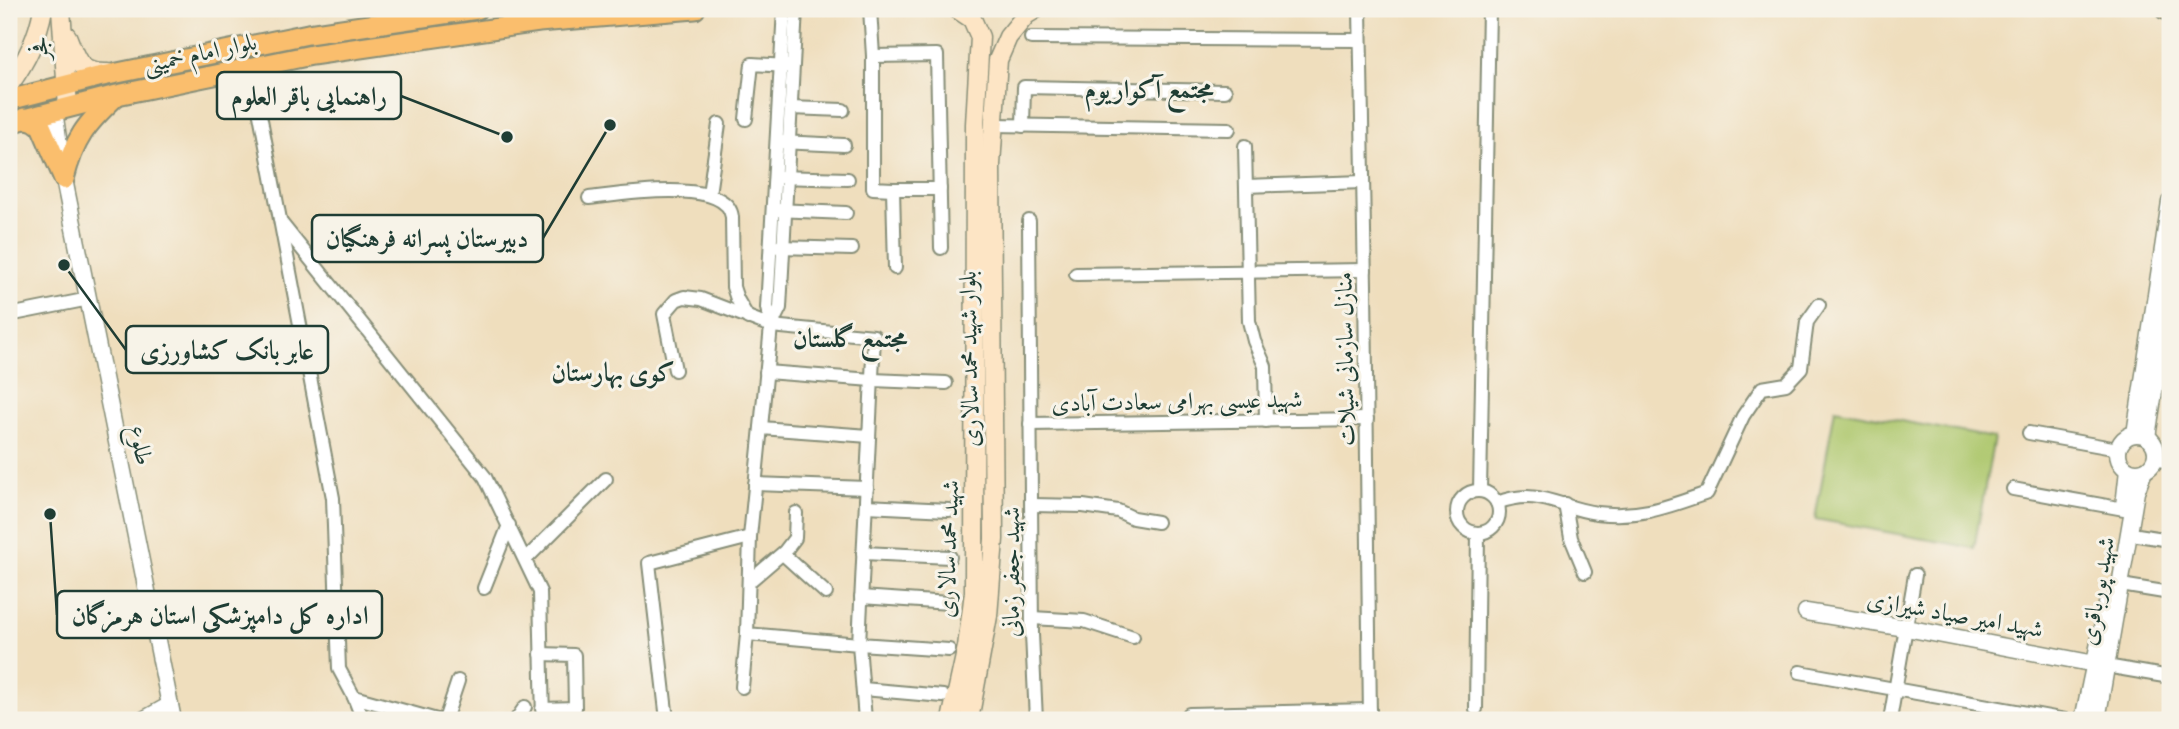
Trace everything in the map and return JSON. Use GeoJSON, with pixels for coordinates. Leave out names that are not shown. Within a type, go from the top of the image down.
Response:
{"type":"FeatureCollection","features":[{"type":"Feature","properties":{"kind":"main road","name":"فجر"},"geometry":{"type":"LineString","coordinates":[[52,9],[63,28],[59,87],[61,109]]}},
{"type":"Feature","properties":{"kind":"main road","name":"فجر"},"geometry":{"type":"LineString","coordinates":[[9,85],[25,62],[52,9]]}},
{"type":"Feature","properties":{"kind":"main road","name":"بلوار امام خمینی"},"geometry":{"type":"LineString","coordinates":[[9,100],[308,34],[477,9]]}},
{"type":"Feature","properties":{"kind":"main road","name":"بلوار امام خمینی"},"geometry":{"type":"LineString","coordinates":[[17,121],[117,95],[312,55],[539,22],[695,9]]}},
{"type":"Feature","properties":{"kind":"main road","name":"شهید محمد سالاری"},"geometry":{"type":"LineString","coordinates":[[951,720],[967,647],[974,592],[984,125],[980,37],[972,19],[957,9]]}},
{"type":"Feature","properties":{"kind":"main road","name":"بلوار شهید محمد سالاری"},"geometry":{"type":"LineString","coordinates":[[969,720],[988,616],[995,539],[991,179],[984,125],[998,60],[1008,37],[1026,15],[1036,9]]}},
{"type":"Feature","properties":{"kind":"main road"},"geometry":{"type":"LineString","coordinates":[[63,28],[84,68],[96,73],[122,73]]}},
{"type":"Feature","properties":{"kind":"main road"},"geometry":{"type":"LineString","coordinates":[[64,179],[69,158],[79,136],[117,95]]}},
{"type":"Feature","properties":{"kind":"main road"},"geometry":{"type":"LineString","coordinates":[[17,121],[34,121],[41,127],[64,179]]}},
{"type":"Feature","properties":{"kind":"street"},"geometry":{"type":"LineString","coordinates":[[782,142],[790,108],[784,9]]}},
{"type":"Feature","properties":{"kind":"street"},"geometry":{"type":"LineString","coordinates":[[742,687],[750,581],[750,537],[772,326],[767,308],[777,247],[786,66],[796,9]]}},
{"type":"Feature","properties":{"kind":"street"},"geometry":{"type":"LineString","coordinates":[[870,9],[873,56],[873,188],[940,189]]}},
{"type":"Feature","properties":{"kind":"street","name":"منازل سازمانی شیلات"},"geometry":{"type":"LineString","coordinates":[[1360,9],[1370,715]]}},
{"type":"Feature","properties":{"kind":"street"},"geometry":{"type":"LineString","coordinates":[[1480,491],[1489,9]]}},
{"type":"Feature","properties":{"kind":"street"},"geometry":{"type":"LineString","coordinates":[[1031,38],[1360,40]]}},
{"type":"Feature","properties":{"kind":"street"},"geometry":{"type":"LineString","coordinates":[[873,56],[937,55],[942,248]]}},
{"type":"Feature","properties":{"kind":"street"},"geometry":{"type":"LineString","coordinates":[[746,119],[752,64],[786,66]]}},
{"type":"Feature","properties":{"kind":"street"},"geometry":{"type":"LineString","coordinates":[[251,68],[333,498],[339,669],[363,720]]}},
{"type":"Feature","properties":{"kind":"street"},"geometry":{"type":"LineString","coordinates":[[1023,126],[1024,87],[1225,91]]}},
{"type":"Feature","properties":{"kind":"street"},"geometry":{"type":"LineString","coordinates":[[790,108],[843,110]]}},
{"type":"Feature","properties":{"kind":"street","name":"طلوع"},"geometry":{"type":"LineString","coordinates":[[61,109],[64,179],[172,713]]}},
{"type":"Feature","properties":{"kind":"street"},"geometry":{"type":"LineString","coordinates":[[709,194],[719,124]]}},
{"type":"Feature","properties":{"kind":"street"},"geometry":{"type":"LineString","coordinates":[[984,125],[1230,129]]}},
{"type":"Feature","properties":{"kind":"street"},"geometry":{"type":"LineString","coordinates":[[782,142],[844,145]]}},
{"type":"Feature","properties":{"kind":"street"},"geometry":{"type":"LineString","coordinates":[[1245,146],[1250,331],[1266,373],[1266,421]]}},
{"type":"Feature","properties":{"kind":"street"},"geometry":{"type":"LineString","coordinates":[[780,178],[848,179]]}},
{"type":"Feature","properties":{"kind":"street"},"geometry":{"type":"LineString","coordinates":[[1245,186],[1363,182]]}},
{"type":"Feature","properties":{"kind":"street"},"geometry":{"type":"LineString","coordinates":[[893,189],[895,268]]}},
{"type":"Feature","properties":{"kind":"street"},"geometry":{"type":"LineString","coordinates":[[589,198],[653,191],[682,191],[709,194],[723,199],[732,210],[733,287],[748,318]]}},
{"type":"Feature","properties":{"kind":"street"},"geometry":{"type":"LineString","coordinates":[[2141,435],[2155,345],[2170,207]]}},
{"type":"Feature","properties":{"kind":"street"},"geometry":{"type":"LineString","coordinates":[[778,210],[846,213]]}},
{"type":"Feature","properties":{"kind":"street"},"geometry":{"type":"LineString","coordinates":[[280,221],[485,477],[541,592],[541,654],[543,715],[575,708],[574,655],[541,654]]}},
{"type":"Feature","properties":{"kind":"street","name":"شهید جعفر زمانی"},"geometry":{"type":"LineString","coordinates":[[1028,221],[1032,618],[1036,720]]}},
{"type":"Feature","properties":{"kind":"street"},"geometry":{"type":"LineString","coordinates":[[777,247],[852,249]]}},
{"type":"Feature","properties":{"kind":"street"},"geometry":{"type":"LineString","coordinates":[[1076,274],[1365,270]]}},
{"type":"Feature","properties":{"kind":"street"},"geometry":{"type":"LineString","coordinates":[[2155,345],[2170,289]]}},
{"type":"Feature","properties":{"kind":"street"},"geometry":{"type":"LineString","coordinates":[[674,370],[664,314],[676,300],[684,297],[701,299],[772,326],[874,336],[859,644],[865,720]]}},
{"type":"Feature","properties":{"kind":"street"},"geometry":{"type":"LineString","coordinates":[[9,316],[89,299]]}},
{"type":"Feature","properties":{"kind":"street"},"geometry":{"type":"LineString","coordinates":[[1497,503],[1513,497],[1538,496],[1595,513],[1636,514],[1659,510],[1707,493],[1744,416],[1762,388],[1786,384],[1801,368],[1807,322],[1819,305]]}},
{"type":"Feature","properties":{"kind":"street"},"geometry":{"type":"LineString","coordinates":[[766,372],[946,383]]}},
{"type":"Feature","properties":{"kind":"street","name":"شهید عیسی بهرامی سعادت آبادی"},"geometry":{"type":"LineString","coordinates":[[1030,424],[1367,419]]}},
{"type":"Feature","properties":{"kind":"street"},"geometry":{"type":"LineString","coordinates":[[761,428],[869,436]]}},
{"type":"Feature","properties":{"kind":"street"},"geometry":{"type":"LineString","coordinates":[[2029,433],[2118,449]]}},
{"type":"Feature","properties":{"kind":"street"},"geometry":{"type":"LineString","coordinates":[[2141,435],[2153,443],[2156,451],[2149,465],[2122,465],[2118,457],[2121,442],[2127,436],[2141,435]]}},
{"type":"Feature","properties":{"kind":"street","name":"شهید پورباقری"},"geometry":{"type":"LineString","coordinates":[[2097,720],[2101,664],[2124,509],[2149,465]]}},
{"type":"Feature","properties":{"kind":"street","name":"شهید پورباقری"},"geometry":{"type":"LineString","coordinates":[[2083,720],[2101,664],[2121,585],[2136,492],[2149,465]]}},
{"type":"Feature","properties":{"kind":"street"},"geometry":{"type":"LineString","coordinates":[[526,559],[606,479]]}},
{"type":"Feature","properties":{"kind":"street"},"geometry":{"type":"LineString","coordinates":[[755,484],[867,488]]}},
{"type":"Feature","properties":{"kind":"street"},"geometry":{"type":"LineString","coordinates":[[2013,489],[2124,509]]}},
{"type":"Feature","properties":{"kind":"street"},"geometry":{"type":"LineString","coordinates":[[1480,491],[1493,497],[1497,503],[1499,517],[1485,532],[1472,532],[1461,524],[1457,512],[1462,499],[1473,492],[1480,491]]}},
{"type":"Feature","properties":{"kind":"street"},"geometry":{"type":"LineString","coordinates":[[1565,504],[1572,538],[1585,572]]}},
{"type":"Feature","properties":{"kind":"street"},"geometry":{"type":"LineString","coordinates":[[1032,505],[1083,506],[1118,511],[1133,518],[1157,522]]}},
{"type":"Feature","properties":{"kind":"street"},"geometry":{"type":"LineString","coordinates":[[866,506],[949,510]]}},
{"type":"Feature","properties":{"kind":"street"},"geometry":{"type":"LineString","coordinates":[[750,581],[783,554],[795,538],[796,513]]}},
{"type":"Feature","properties":{"kind":"street"},"geometry":{"type":"LineString","coordinates":[[484,588],[509,525]]}},
{"type":"Feature","properties":{"kind":"street"},"geometry":{"type":"LineString","coordinates":[[1476,709],[1478,533]]}},
{"type":"Feature","properties":{"kind":"street"},"geometry":{"type":"LineString","coordinates":[[2131,534],[2170,540]]}},
{"type":"Feature","properties":{"kind":"street"},"geometry":{"type":"LineString","coordinates":[[667,720],[649,563],[750,537]]}},
{"type":"Feature","properties":{"kind":"street"},"geometry":{"type":"LineString","coordinates":[[783,554],[826,593]]}},
{"type":"Feature","properties":{"kind":"street"},"geometry":{"type":"LineString","coordinates":[[863,554],[950,557]]}},
{"type":"Feature","properties":{"kind":"street"},"geometry":{"type":"LineString","coordinates":[[1890,720],[1915,575]]}},
{"type":"Feature","properties":{"kind":"street"},"geometry":{"type":"LineString","coordinates":[[2121,585],[2170,593]]}},
{"type":"Feature","properties":{"kind":"street"},"geometry":{"type":"LineString","coordinates":[[861,597],[949,603]]}},
{"type":"Feature","properties":{"kind":"street","name":"شهید امیر صیاد شیرازی"},"geometry":{"type":"LineString","coordinates":[[1806,612],[2101,664]]}},
{"type":"Feature","properties":{"kind":"street"},"geometry":{"type":"LineString","coordinates":[[1032,618],[1084,621],[1133,637]]}},
{"type":"Feature","properties":{"kind":"street"},"geometry":{"type":"LineString","coordinates":[[747,634],[949,650]]}},
{"type":"Feature","properties":{"kind":"street"},"geometry":{"type":"LineString","coordinates":[[2101,664],[2170,677]]}},
{"type":"Feature","properties":{"kind":"street"},"geometry":{"type":"LineString","coordinates":[[1800,672],[2066,720]]}},
{"type":"Feature","properties":{"kind":"street"},"geometry":{"type":"LineString","coordinates":[[445,720],[458,681]]}},
{"type":"Feature","properties":{"kind":"street"},"geometry":{"type":"LineString","coordinates":[[863,689],[943,696]]}},
{"type":"Feature","properties":{"kind":"street"},"geometry":{"type":"LineString","coordinates":[[354,697],[437,720]]}},
{"type":"Feature","properties":{"kind":"street"},"geometry":{"type":"LineString","coordinates":[[516,720],[525,707]]}},
{"type":"Feature","properties":{"kind":"street"},"geometry":{"type":"LineString","coordinates":[[143,720],[172,713]]}},
{"type":"Feature","properties":{"kind":"street"},"geometry":{"type":"LineString","coordinates":[[1188,714],[1370,715]]}},
{"type":"Feature","properties":{"kind":"green space"},"geometry":{"type":"Polygon","coordinates":[[[1835,409],[1994,438],[1974,548],[1815,519],[1835,409]]]}},
{"type":"Feature","properties":{"kind":"place","name":"دبیرستان پسرانه فرهنگیان"},"geometry":{"type":"Point","coordinates":[610,125]}},
{"type":"Feature","properties":{"kind":"place","name":"راهنمایی باقر العلوم"},"geometry":{"type":"Point","coordinates":[507,137]}},
{"type":"Feature","properties":{"kind":"place","name":"عابر بانک کشاورزی"},"geometry":{"type":"Point","coordinates":[64,265]}},
{"type":"Feature","properties":{"kind":"place","name":"اداره کل دامپزشکی استان هرمزگان"},"geometry":{"type":"Point","coordinates":[50,514]}},
{"type":"Feature","properties":{"kind":"district","name":"مجتمع آکواریوم"},"geometry":{"type":"Point","coordinates":[1149,89]}},
{"type":"Feature","properties":{"kind":"district","name":"مجتمع گلستان"},"geometry":{"type":"Point","coordinates":[850,338]}},
{"type":"Feature","properties":{"kind":"district","name":"کوی بهارستان"},"geometry":{"type":"Point","coordinates":[613,372]}}]}
